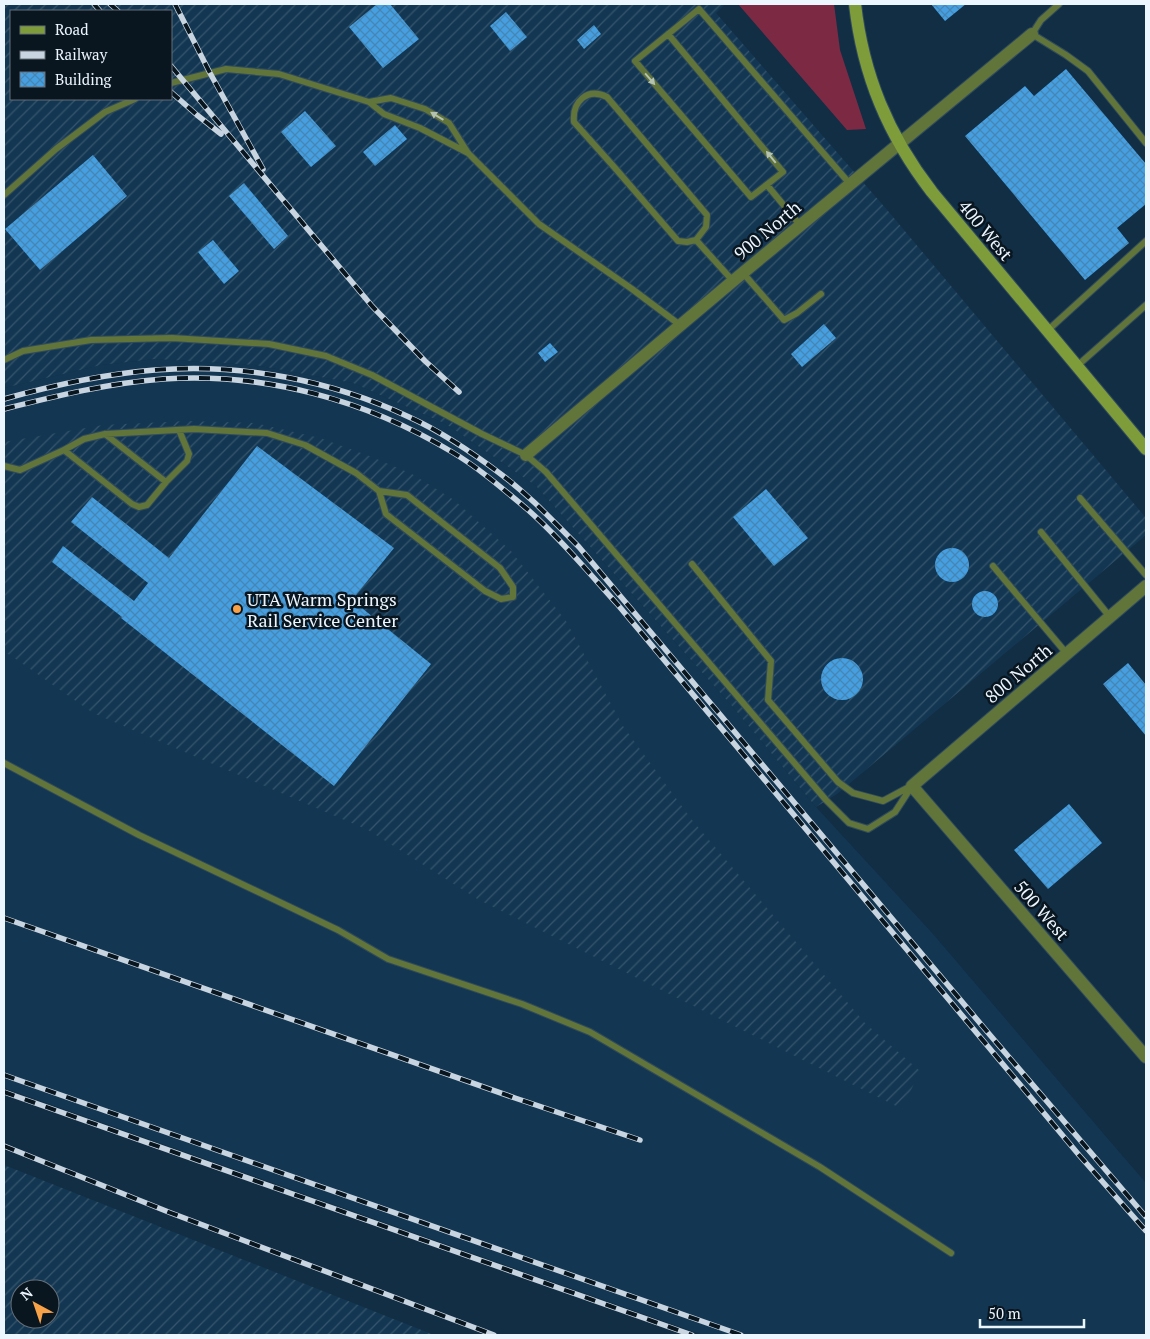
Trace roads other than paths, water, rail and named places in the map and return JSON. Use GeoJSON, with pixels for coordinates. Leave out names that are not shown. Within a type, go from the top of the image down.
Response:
{"type":"FeatureCollection","features":[{"type":"Feature","properties":{"kind":"street","name":"400 West"},"geometry":{"type":"LineString","coordinates":[[855,4],[862,50],[871,81],[879,103],[913,167],[1146,449]]}},
{"type":"Feature","properties":{"kind":"street","name":"900 North"},"geometry":{"type":"LineString","coordinates":[[526,455],[800,225],[1032,34]]}},
{"type":"Feature","properties":{"kind":"street","name":"800 North"},"geometry":{"type":"LineString","coordinates":[[912,786],[1146,586]]}},
{"type":"Feature","properties":{"kind":"street","name":"500 West"},"geometry":{"type":"LineString","coordinates":[[912,786],[1146,1057]]}},
{"type":"Feature","properties":{"kind":"lane"},"geometry":{"type":"LineString","coordinates":[[1059,4],[1041,20],[1032,34],[1088,70],[1146,143]]}},
{"type":"Feature","properties":{"kind":"lane"},"geometry":{"type":"LineString","coordinates":[[668,34],[783,172],[751,197],[635,61],[668,34],[699,9],[850,184]]}},
{"type":"Feature","properties":{"kind":"lane"},"geometry":{"type":"LineString","coordinates":[[172,83],[226,69],[280,74],[369,102],[384,114],[420,128],[468,152]]}},
{"type":"Feature","properties":{"kind":"lane"},"geometry":{"type":"LineString","coordinates":[[600,94],[607,97],[707,215],[706,227],[696,240],[678,241],[574,122],[573,113],[576,105],[584,97],[600,94]]}},
{"type":"Feature","properties":{"kind":"lane"},"geometry":{"type":"LineString","coordinates":[[369,102],[390,98],[425,109],[449,123],[468,152],[539,224],[680,325]]}},
{"type":"Feature","properties":{"kind":"lane"},"geometry":{"type":"LineString","coordinates":[[4,195],[56,149],[98,117],[133,100]]}},
{"type":"Feature","properties":{"kind":"lane"},"geometry":{"type":"LineString","coordinates":[[766,185],[800,225]]}},
{"type":"Feature","properties":{"kind":"lane"},"geometry":{"type":"LineString","coordinates":[[696,240],[733,281]]}},
{"type":"Feature","properties":{"kind":"lane"},"geometry":{"type":"LineString","coordinates":[[1047,331],[1146,241]]}},
{"type":"Feature","properties":{"kind":"lane"},"geometry":{"type":"LineString","coordinates":[[743,273],[784,320],[797,313],[821,294]]}},
{"type":"Feature","properties":{"kind":"lane"},"geometry":{"type":"LineString","coordinates":[[1077,366],[1146,306]]}},
{"type":"Feature","properties":{"kind":"lane"},"geometry":{"type":"LineString","coordinates":[[4,360],[23,351],[91,340],[172,338],[269,344],[326,356],[372,375],[482,434],[526,455],[546,472],[826,800],[849,823],[868,829],[895,812],[912,786]]}},
{"type":"Feature","properties":{"kind":"lane"},"geometry":{"type":"LineString","coordinates":[[4,466],[20,470],[84,439],[105,434],[194,429],[267,433],[305,445],[356,473],[379,491],[407,495],[500,568],[513,587],[513,597],[501,599],[485,591],[386,514],[379,491]]}},
{"type":"Feature","properties":{"kind":"lane"},"geometry":{"type":"LineString","coordinates":[[64,450],[132,504],[139,507],[147,506],[166,482],[187,461],[189,454],[179,430]]}},
{"type":"Feature","properties":{"kind":"lane"},"geometry":{"type":"LineString","coordinates":[[105,434],[166,482]]}},
{"type":"Feature","properties":{"kind":"lane"},"geometry":{"type":"LineString","coordinates":[[1080,498],[1146,575]]}},
{"type":"Feature","properties":{"kind":"lane"},"geometry":{"type":"LineString","coordinates":[[1041,532],[1110,617]]}},
{"type":"Feature","properties":{"kind":"lane"},"geometry":{"type":"LineString","coordinates":[[692,564],[770,661],[768,700],[838,782],[853,793],[883,801],[912,786]]}},
{"type":"Feature","properties":{"kind":"lane"},"geometry":{"type":"LineString","coordinates":[[993,566],[1067,654]]}},
{"type":"Feature","properties":{"kind":"lane"},"geometry":{"type":"LineString","coordinates":[[4,763],[139,835],[338,930],[388,959],[522,1004],[590,1032],[820,1167],[951,1253]]}},
{"type":"Feature","properties":{"kind":"railway"},"geometry":{"type":"LineString","coordinates":[[94,4],[99,10]]}},
{"type":"Feature","properties":{"kind":"railway"},"geometry":{"type":"LineString","coordinates":[[110,4],[117,10]]}},
{"type":"Feature","properties":{"kind":"railway"},"geometry":{"type":"LineString","coordinates":[[175,4],[210,73],[263,169]]}},
{"type":"Feature","properties":{"kind":"railway"},"geometry":{"type":"LineString","coordinates":[[172,67],[372,306],[425,361],[459,392]]}},
{"type":"Feature","properties":{"kind":"railway"},"geometry":{"type":"LineString","coordinates":[[172,93],[221,134]]}},
{"type":"Feature","properties":{"kind":"railway"},"geometry":{"type":"LineString","coordinates":[[4,399],[42,389],[117,374],[187,368],[253,372],[317,384],[379,404],[433,429],[480,459],[522,492],[579,547],[990,1035],[1146,1217]]}},
{"type":"Feature","properties":{"kind":"railway"},"geometry":{"type":"LineString","coordinates":[[4,409],[43,399],[143,381],[201,378],[239,380],[313,393],[349,404],[419,434],[472,465],[500,486],[539,520],[618,605],[1079,1155],[1146,1231]]}},
{"type":"Feature","properties":{"kind":"railway"},"geometry":{"type":"LineString","coordinates":[[4,918],[515,1098],[640,1140]]}},
{"type":"Feature","properties":{"kind":"railway"},"geometry":{"type":"LineString","coordinates":[[4,1075],[741,1335]]}},
{"type":"Feature","properties":{"kind":"railway"},"geometry":{"type":"LineString","coordinates":[[4,1092],[692,1335]]}},
{"type":"Feature","properties":{"kind":"railway"},"geometry":{"type":"LineString","coordinates":[[4,1146],[171,1213],[494,1335]]}},
{"type":"Feature","properties":{"kind":"place","name":"UTA Warm Springs Rail Service Center"},"geometry":{"type":"Point","coordinates":[237,609]}}]}
